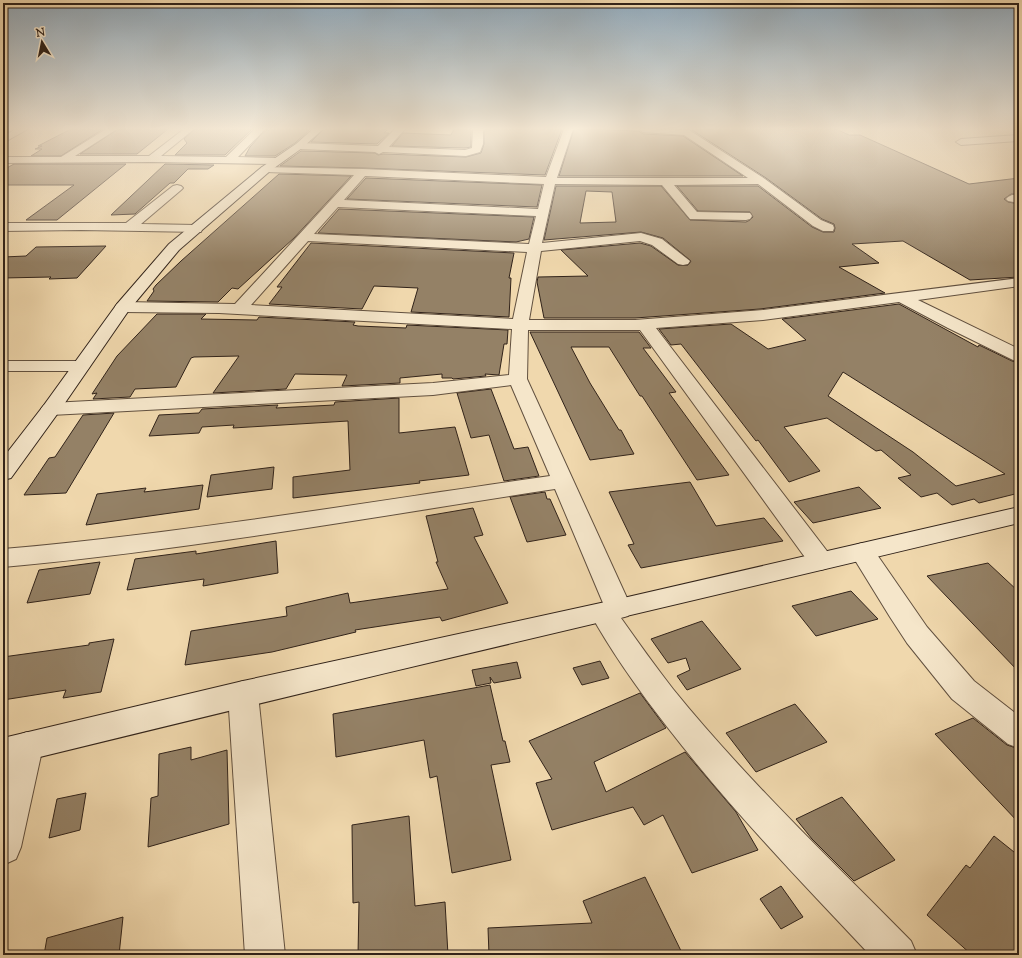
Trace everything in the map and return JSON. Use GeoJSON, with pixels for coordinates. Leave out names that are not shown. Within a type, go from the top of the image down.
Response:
{"type":"FeatureCollection","features":[{"type":"Feature","properties":{"kind":"street"},"geometry":{"type":"LineString","coordinates":[[3,473],[123,308],[174,248],[261,174]]}},
{"type":"Feature","properties":{"kind":"street"},"geometry":{"type":"LineString","coordinates":[[238,310],[361,174]]}},
{"type":"Feature","properties":{"kind":"street"},"geometry":{"type":"LineString","coordinates":[[398,174],[550,181],[666,183],[761,181]]}},
{"type":"Feature","properties":{"kind":"street"},"geometry":{"type":"LineString","coordinates":[[553,174],[542,213],[520,325],[518,379],[563,481],[611,611],[663,699],[700,744],[779,833],[897,955]]}},
{"type":"Feature","properties":{"kind":"street"},"geometry":{"type":"LineString","coordinates":[[750,174],[817,223],[828,228]]}},
{"type":"Feature","properties":{"kind":"street"},"geometry":{"type":"LineString","coordinates":[[666,183],[694,216],[746,216]]}},
{"type":"Feature","properties":{"kind":"street"},"geometry":{"type":"LineString","coordinates":[[129,227],[177,188]]}},
{"type":"Feature","properties":{"kind":"street"},"geometry":{"type":"LineString","coordinates":[[335,203],[542,213]]}},
{"type":"Feature","properties":{"kind":"street"},"geometry":{"type":"LineString","coordinates":[[3,227],[129,227],[196,229]]}},
{"type":"Feature","properties":{"kind":"street"},"geometry":{"type":"LineString","coordinates":[[303,237],[535,248],[641,237],[657,242],[684,261]]}},
{"type":"Feature","properties":{"kind":"street"},"geometry":{"type":"LineString","coordinates":[[123,308],[238,310],[520,325],[644,324],[763,315],[903,298],[939,291],[1019,282]]}},
{"type":"Feature","properties":{"kind":"street"},"geometry":{"type":"LineString","coordinates":[[903,298],[954,325],[1019,356]]}},
{"type":"Feature","properties":{"kind":"street"},"geometry":{"type":"LineString","coordinates":[[644,324],[821,561]]}},
{"type":"Feature","properties":{"kind":"street"},"geometry":{"type":"LineString","coordinates":[[3,366],[81,366]]}},
{"type":"Feature","properties":{"kind":"street"},"geometry":{"type":"LineString","coordinates":[[51,409],[432,389],[518,379]]}},
{"type":"Feature","properties":{"kind":"street"},"geometry":{"type":"LineString","coordinates":[[3,558],[59,553],[219,532],[563,481]]}},
{"type":"Feature","properties":{"kind":"street"},"geometry":{"type":"LineString","coordinates":[[3,847],[15,749],[243,694],[611,611],[1019,515]]}},
{"type":"Feature","properties":{"kind":"street"},"geometry":{"type":"LineString","coordinates":[[862,552],[916,635],[958,684],[991,713],[1019,734]]}},
{"type":"Feature","properties":{"kind":"street"},"geometry":{"type":"LineString","coordinates":[[243,694],[265,955]]}},
{"type":"Feature","properties":{"kind":"building"},"geometry":{"type":"Polygon","coordinates":[[[3,174],[114,174],[57,220],[26,220],[74,185],[3,185],[3,174]]]}},
{"type":"Feature","properties":{"kind":"building"},"geometry":{"type":"Polygon","coordinates":[[[155,174],[183,174],[174,183],[170,183],[135,214],[111,215],[155,174]]]}},
{"type":"Feature","properties":{"kind":"building"},"geometry":{"type":"Polygon","coordinates":[[[279,174],[351,176],[294,238],[238,289],[232,288],[218,302],[147,301],[156,285],[279,174]]]}},
{"type":"Feature","properties":{"kind":"building"},"geometry":{"type":"Polygon","coordinates":[[[511,174],[545,174],[545,175],[511,174]]]}},
{"type":"Feature","properties":{"kind":"building"},"geometry":{"type":"Polygon","coordinates":[[[560,174],[740,174],[743,176],[559,176],[560,174]]]}},
{"type":"Feature","properties":{"kind":"building"},"geometry":{"type":"Polygon","coordinates":[[[759,174],[946,174],[969,184],[1019,178],[1019,194],[1011,194],[1004,199],[1008,202],[1019,204],[1019,277],[970,280],[903,241],[852,244],[879,263],[839,267],[885,293],[760,309],[635,318],[544,318],[537,282],[538,277],[588,276],[561,250],[640,243],[651,246],[678,265],[688,265],[691,261],[663,238],[641,232],[544,240],[556,186],[661,186],[690,220],[746,222],[753,217],[750,212],[698,211],[677,186],[758,186],[812,227],[823,232],[834,232],[834,224],[822,219],[759,174]],[[586,191],[580,223],[616,222],[612,192],[586,191]]]}},
{"type":"Feature","properties":{"kind":"building"},"geometry":{"type":"Polygon","coordinates":[[[366,178],[542,185],[537,207],[347,199],[366,178]]]}},
{"type":"Feature","properties":{"kind":"building"},"geometry":{"type":"Polygon","coordinates":[[[339,209],[534,217],[529,239],[516,242],[318,233],[339,209]]]}},
{"type":"Feature","properties":{"kind":"building"},"geometry":{"type":"Polygon","coordinates":[[[311,243],[514,253],[509,278],[511,278],[509,317],[411,312],[418,288],[374,286],[362,309],[269,304],[282,287],[277,287],[311,243]]]}},
{"type":"Feature","properties":{"kind":"building"},"geometry":{"type":"Polygon","coordinates":[[[106,246],[77,278],[3,278],[3,257],[26,256],[36,247],[106,246]]]}},
{"type":"Feature","properties":{"kind":"building"},"geometry":{"type":"Polygon","coordinates":[[[899,304],[978,347],[979,345],[1019,363],[1019,493],[979,503],[974,499],[952,505],[937,493],[921,497],[898,478],[911,475],[881,450],[876,451],[827,418],[784,427],[820,471],[789,482],[758,440],[756,441],[681,344],[671,345],[659,329],[731,324],[768,349],[806,340],[782,319],[899,304]],[[843,372],[828,396],[913,452],[956,486],[1005,474],[843,372]]]}},
{"type":"Feature","properties":{"kind":"building"},"geometry":{"type":"Polygon","coordinates":[[[157,314],[206,314],[201,319],[257,320],[259,317],[355,322],[353,325],[358,326],[406,328],[407,325],[508,330],[507,344],[504,344],[499,375],[485,374],[486,376],[453,379],[442,378],[442,374],[400,378],[400,383],[342,386],[347,375],[295,374],[286,389],[213,393],[239,356],[194,357],[191,358],[176,387],[135,389],[130,397],[93,399],[97,393],[92,394],[117,356],[157,314]]]}},
{"type":"Feature","properties":{"kind":"building"},"geometry":{"type":"Polygon","coordinates":[[[530,332],[639,332],[651,348],[643,348],[676,392],[669,393],[729,475],[697,480],[609,347],[571,347],[590,383],[619,430],[621,430],[634,454],[590,460],[530,332]]]}},
{"type":"Feature","properties":{"kind":"building"},"geometry":{"type":"Polygon","coordinates":[[[491,389],[514,449],[528,447],[539,476],[504,481],[489,435],[471,438],[457,393],[491,389]]]}},
{"type":"Feature","properties":{"kind":"building"},"geometry":{"type":"Polygon","coordinates":[[[399,398],[399,433],[455,427],[469,475],[419,481],[420,483],[293,498],[293,477],[350,470],[348,421],[233,428],[234,425],[202,427],[199,433],[149,436],[159,415],[199,413],[202,409],[278,405],[276,408],[334,405],[335,402],[399,398]]]}},
{"type":"Feature","properties":{"kind":"building"},"geometry":{"type":"Polygon","coordinates":[[[114,413],[66,493],[24,495],[49,458],[55,457],[83,415],[114,413]]]}},
{"type":"Feature","properties":{"kind":"building"},"geometry":{"type":"Polygon","coordinates":[[[274,467],[272,489],[207,497],[211,475],[274,467]]]}},
{"type":"Feature","properties":{"kind":"building"},"geometry":{"type":"Polygon","coordinates":[[[690,482],[716,526],[764,518],[783,541],[641,568],[628,545],[634,544],[609,492],[690,482]]]}},
{"type":"Feature","properties":{"kind":"building"},"geometry":{"type":"Polygon","coordinates":[[[203,485],[199,509],[86,525],[97,494],[146,488],[144,492],[203,485]]]}},
{"type":"Feature","properties":{"kind":"building"},"geometry":{"type":"Polygon","coordinates":[[[859,487],[881,508],[813,523],[794,502],[859,487]]]}},
{"type":"Feature","properties":{"kind":"building"},"geometry":{"type":"Polygon","coordinates":[[[545,492],[547,499],[550,499],[566,535],[527,542],[510,497],[545,492]]]}},
{"type":"Feature","properties":{"kind":"building"},"geometry":{"type":"Polygon","coordinates":[[[473,508],[483,535],[474,537],[508,603],[442,621],[440,617],[355,630],[356,632],[272,652],[185,665],[191,631],[287,616],[286,607],[348,593],[350,603],[448,589],[436,562],[438,562],[426,516],[473,508]]]}},
{"type":"Feature","properties":{"kind":"building"},"geometry":{"type":"Polygon","coordinates":[[[276,541],[278,573],[203,586],[204,579],[127,590],[135,559],[196,551],[196,554],[276,541]]]}},
{"type":"Feature","properties":{"kind":"building"},"geometry":{"type":"Polygon","coordinates":[[[100,562],[90,594],[27,603],[39,570],[100,562]]]}},
{"type":"Feature","properties":{"kind":"building"},"geometry":{"type":"Polygon","coordinates":[[[988,563],[1019,592],[1019,672],[927,576],[988,563]]]}},
{"type":"Feature","properties":{"kind":"building"},"geometry":{"type":"Polygon","coordinates":[[[851,591],[878,619],[816,636],[792,606],[851,591]]]}},
{"type":"Feature","properties":{"kind":"building"},"geometry":{"type":"Polygon","coordinates":[[[702,621],[741,669],[687,690],[677,676],[690,670],[686,658],[668,663],[651,639],[702,621]]]}},
{"type":"Feature","properties":{"kind":"building"},"geometry":{"type":"Polygon","coordinates":[[[114,639],[101,692],[63,698],[66,690],[3,700],[3,657],[89,645],[89,643],[114,639]]]}},
{"type":"Feature","properties":{"kind":"building"},"geometry":{"type":"Polygon","coordinates":[[[600,661],[609,678],[582,685],[573,668],[600,661]]]}},
{"type":"Feature","properties":{"kind":"building"},"geometry":{"type":"Polygon","coordinates":[[[517,662],[521,678],[494,683],[490,677],[491,683],[476,686],[472,670],[517,662]]]}},
{"type":"Feature","properties":{"kind":"building"},"geometry":{"type":"Polygon","coordinates":[[[490,685],[503,741],[505,741],[510,762],[491,765],[511,860],[452,873],[437,776],[430,778],[424,740],[336,757],[333,714],[490,685]]]}},
{"type":"Feature","properties":{"kind":"building"},"geometry":{"type":"Polygon","coordinates":[[[640,693],[666,728],[594,762],[606,792],[685,752],[736,812],[758,850],[692,873],[663,815],[644,825],[633,807],[552,830],[536,783],[552,779],[529,741],[640,693]]]}},
{"type":"Feature","properties":{"kind":"building"},"geometry":{"type":"Polygon","coordinates":[[[795,704],[827,742],[756,772],[726,733],[795,704]]]}},
{"type":"Feature","properties":{"kind":"building"},"geometry":{"type":"Polygon","coordinates":[[[973,718],[1007,745],[1019,749],[1019,823],[935,734],[973,718]]]}},
{"type":"Feature","properties":{"kind":"building"},"geometry":{"type":"Polygon","coordinates":[[[191,747],[191,760],[227,750],[229,824],[148,847],[151,798],[158,796],[159,754],[191,747]]]}},
{"type":"Feature","properties":{"kind":"building"},"geometry":{"type":"Polygon","coordinates":[[[86,793],[80,830],[49,838],[57,799],[86,793]]]}},
{"type":"Feature","properties":{"kind":"building"},"geometry":{"type":"Polygon","coordinates":[[[842,797],[895,860],[854,881],[812,839],[796,819],[842,797]]]}},
{"type":"Feature","properties":{"kind":"building"},"geometry":{"type":"Polygon","coordinates":[[[409,816],[415,906],[445,902],[448,955],[358,955],[359,902],[353,903],[352,825],[409,816]]]}},
{"type":"Feature","properties":{"kind":"building"},"geometry":{"type":"Polygon","coordinates":[[[994,836],[1019,856],[1019,955],[972,955],[927,915],[966,865],[970,868],[994,836]]]}},
{"type":"Feature","properties":{"kind":"building"},"geometry":{"type":"Polygon","coordinates":[[[645,877],[683,955],[489,955],[488,928],[592,923],[583,901],[645,877]]]}},
{"type":"Feature","properties":{"kind":"building"},"geometry":{"type":"Polygon","coordinates":[[[781,886],[803,917],[781,929],[760,899],[781,886]]]}},
{"type":"Feature","properties":{"kind":"building"},"geometry":{"type":"Polygon","coordinates":[[[123,917],[119,955],[44,955],[47,938],[123,917]]]}}]}
